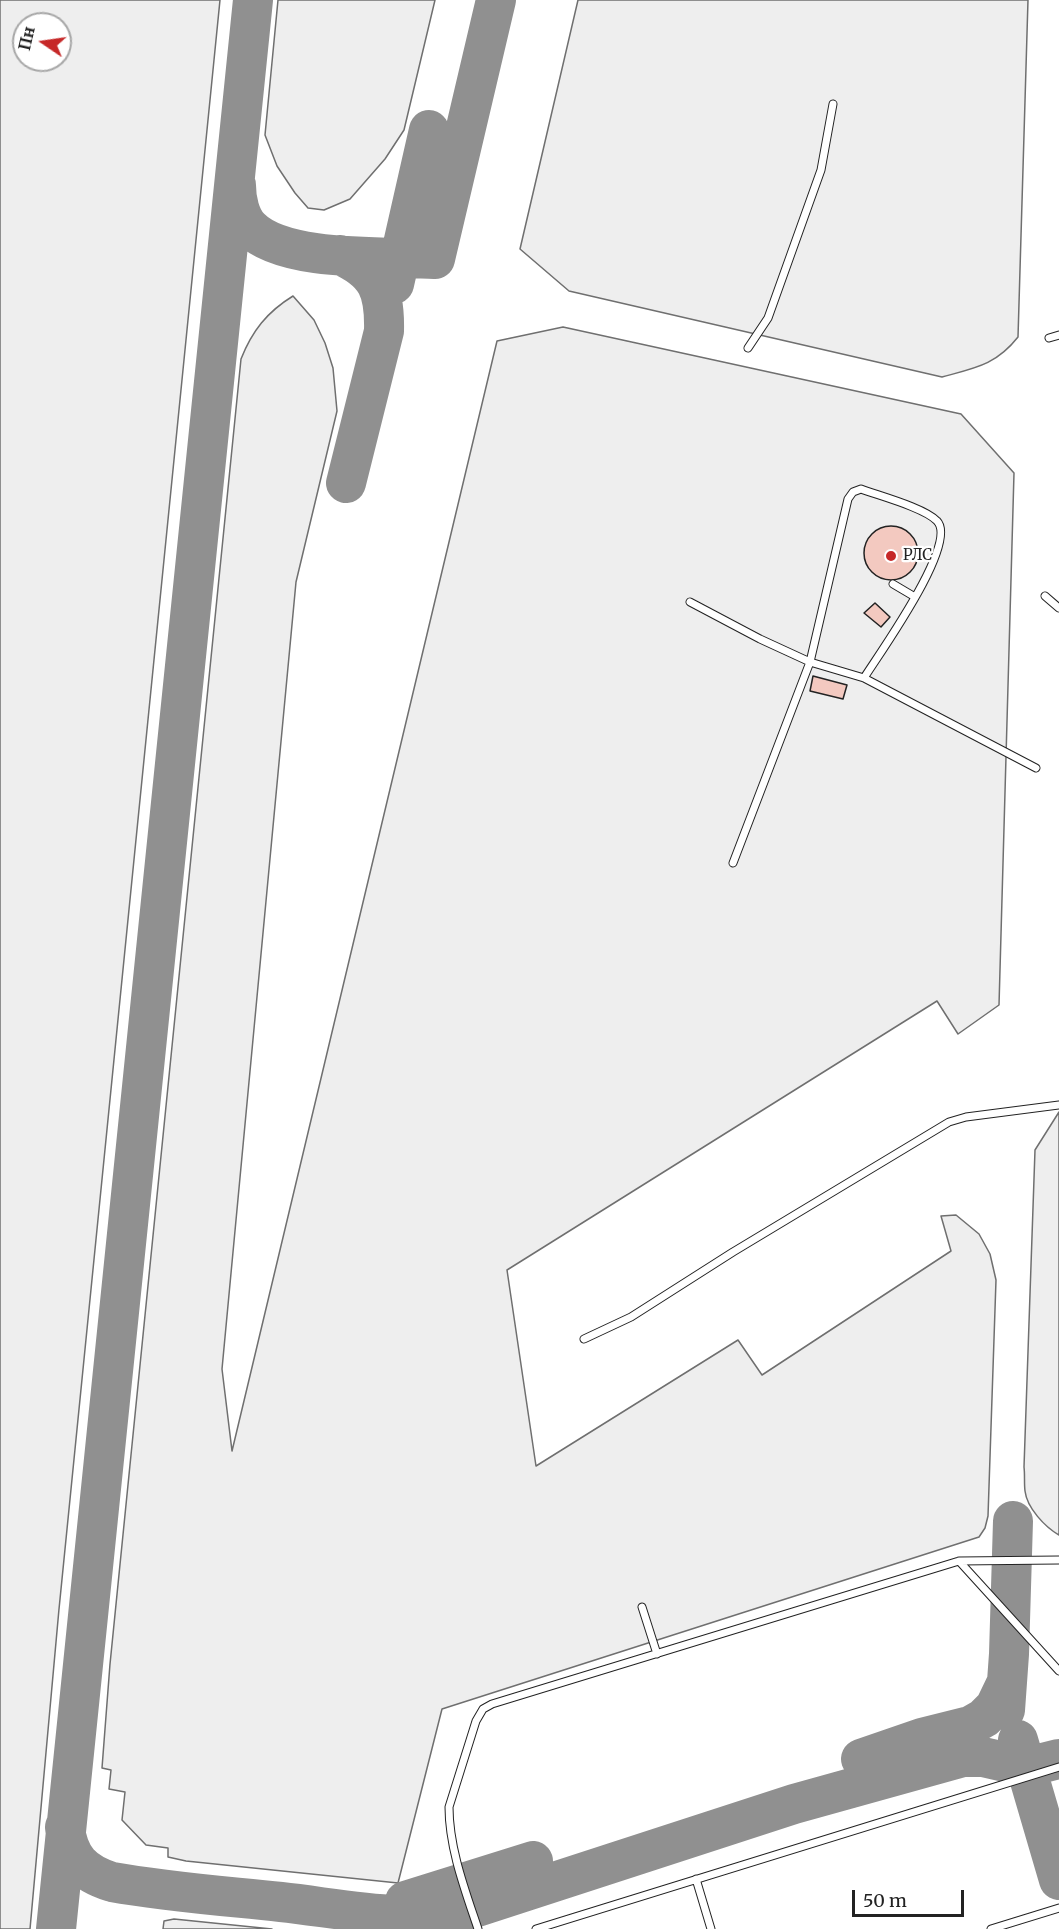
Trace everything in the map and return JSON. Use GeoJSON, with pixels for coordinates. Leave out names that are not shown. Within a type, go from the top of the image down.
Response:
{"type":"FeatureCollection","features":[{"type":"Feature","properties":{"kind":"lane"},"geometry":{"type":"LineString","coordinates":[[748,348],[768,318],[820,170],[833,104]]}},
{"type":"Feature","properties":{"kind":"lane"},"geometry":{"type":"LineString","coordinates":[[1049,338],[1059,335]]}},
{"type":"Feature","properties":{"kind":"lane"},"geometry":{"type":"LineString","coordinates":[[734,863],[810,662],[848,499],[853,492],[861,489],[928,514],[939,522],[942,532],[941,544],[935,559],[915,597],[864,678]]}},
{"type":"Feature","properties":{"kind":"lane"},"geometry":{"type":"LineString","coordinates":[[893,584],[915,597]]}},
{"type":"Feature","properties":{"kind":"lane"},"geometry":{"type":"LineString","coordinates":[[1045,596],[1059,608]]}},
{"type":"Feature","properties":{"kind":"lane"},"geometry":{"type":"LineString","coordinates":[[690,602],[810,662],[864,678],[1036,768]]}},
{"type":"Feature","properties":{"kind":"lane"},"geometry":{"type":"LineString","coordinates":[[584,1339],[631,1317],[733,1252],[949,1122],[966,1117],[1059,1105]]}},
{"type":"Feature","properties":{"kind":"lane"},"geometry":{"type":"LineString","coordinates":[[478,1929],[463,1882],[449,1822],[449,1807],[476,1721],[483,1708],[959,1561],[1059,1560]]}},
{"type":"Feature","properties":{"kind":"lane"},"geometry":{"type":"LineString","coordinates":[[959,1561],[1059,1671]]}},
{"type":"Feature","properties":{"kind":"lane"},"geometry":{"type":"LineString","coordinates":[[642,1607],[657,1654]]}},
{"type":"Feature","properties":{"kind":"lane"},"geometry":{"type":"LineString","coordinates":[[536,1929],[1059,1767]]}},
{"type":"Feature","properties":{"kind":"lane"},"geometry":{"type":"LineString","coordinates":[[696,1879],[711,1929]]}},
{"type":"Feature","properties":{"kind":"lane"},"geometry":{"type":"LineString","coordinates":[[991,1929],[1059,1908]]}},
{"type":"Feature","properties":{"kind":"shaded area"},"geometry":{"type":"Polygon","coordinates":[[[0,0],[220,0],[59,1609],[30,1929],[0,1929],[0,0]]]}},
{"type":"Feature","properties":{"kind":"shaded area"},"geometry":{"type":"Polygon","coordinates":[[[278,0],[435,0],[404,130],[385,159],[350,199],[324,210],[308,208],[295,193],[277,166],[265,135],[278,0]]]}},
{"type":"Feature","properties":{"kind":"shaded area"},"geometry":{"type":"Polygon","coordinates":[[[578,0],[1028,0],[1018,337],[993,360],[975,368],[942,377],[569,291],[520,249],[578,0]]]}},
{"type":"Feature","properties":{"kind":"shaded area"},"geometry":{"type":"Polygon","coordinates":[[[293,296],[314,320],[325,343],[333,368],[337,411],[296,582],[222,1369],[232,1451],[497,341],[563,327],[961,414],[1014,473],[999,1005],[958,1034],[937,1001],[507,1270],[536,1466],[738,1340],[762,1375],[951,1251],[941,1216],[956,1215],[979,1234],[990,1254],[996,1280],[988,1516],[985,1528],[979,1537],[442,1709],[398,1883],[186,1861],[168,1857],[168,1848],[146,1845],[122,1820],[125,1792],[109,1789],[111,1770],[102,1768],[110,1664],[241,359],[261,323],[293,296]]]}},
{"type":"Feature","properties":{"kind":"shaded area"},"geometry":{"type":"Polygon","coordinates":[[[1059,1112],[1059,1535],[1043,1522],[1029,1504],[1025,1491],[1024,1467],[1035,1150],[1059,1112]]]}},
{"type":"Feature","properties":{"kind":"shaded area"},"geometry":{"type":"Polygon","coordinates":[[[174,1919],[272,1929],[163,1929],[164,1921],[174,1919]]]}},
{"type":"Feature","properties":{"kind":"building","name":"РЛС"},"geometry":{"type":"Polygon","coordinates":[[[886,526],[896,526],[906,530],[914,538],[918,553],[914,568],[906,576],[896,580],[886,580],[876,576],[868,568],[864,558],[864,548],[868,538],[876,530],[886,526]]]}},
{"type":"Feature","properties":{"kind":"building"},"geometry":{"type":"Polygon","coordinates":[[[875,603],[890,617],[881,627],[864,613],[875,603]]]}},
{"type":"Feature","properties":{"kind":"building"},"geometry":{"type":"Polygon","coordinates":[[[813,676],[847,685],[843,699],[810,691],[813,676]]]}},
{"type":"Feature","properties":{"kind":"taxiway"},"geometry":{"type":"LineString","coordinates":[[56,1929],[253,0]]}},
{"type":"Feature","properties":{"kind":"taxiway"},"geometry":{"type":"LineString","coordinates":[[236,185],[239,208],[250,228],[266,239],[287,247],[338,256],[435,259],[496,0]]}},
{"type":"Feature","properties":{"kind":"taxiway"},"geometry":{"type":"LineString","coordinates":[[394,284],[429,130]]}},
{"type":"Feature","properties":{"kind":"taxiway"},"geometry":{"type":"LineString","coordinates":[[340,255],[363,268],[377,284],[381,294],[384,317],[384,331],[346,483]]}},
{"type":"Feature","properties":{"kind":"taxiway"},"geometry":{"type":"LineString","coordinates":[[1005,1710],[1013,1521]]}},
{"type":"Feature","properties":{"kind":"taxiway"},"geometry":{"type":"LineString","coordinates":[[861,1759],[922,1738],[970,1726],[984,1718],[995,1707],[1007,1682]]}},
{"type":"Feature","properties":{"kind":"taxiway"},"geometry":{"type":"LineString","coordinates":[[1018,1740],[1059,1880]]}},
{"type":"Feature","properties":{"kind":"taxiway"},"geometry":{"type":"LineString","coordinates":[[65,1827],[70,1847],[79,1863],[93,1874],[112,1882],[376,1914],[424,1915],[471,1909],[794,1804],[963,1757],[983,1757],[1027,1767],[1059,1759]]}},
{"type":"Feature","properties":{"kind":"taxiway"},"geometry":{"type":"LineString","coordinates":[[405,1901],[533,1861]]}},
{"type":"Feature","properties":{"kind":"place","name":"РЛС"},"geometry":{"type":"Point","coordinates":[891,556]}}]}
